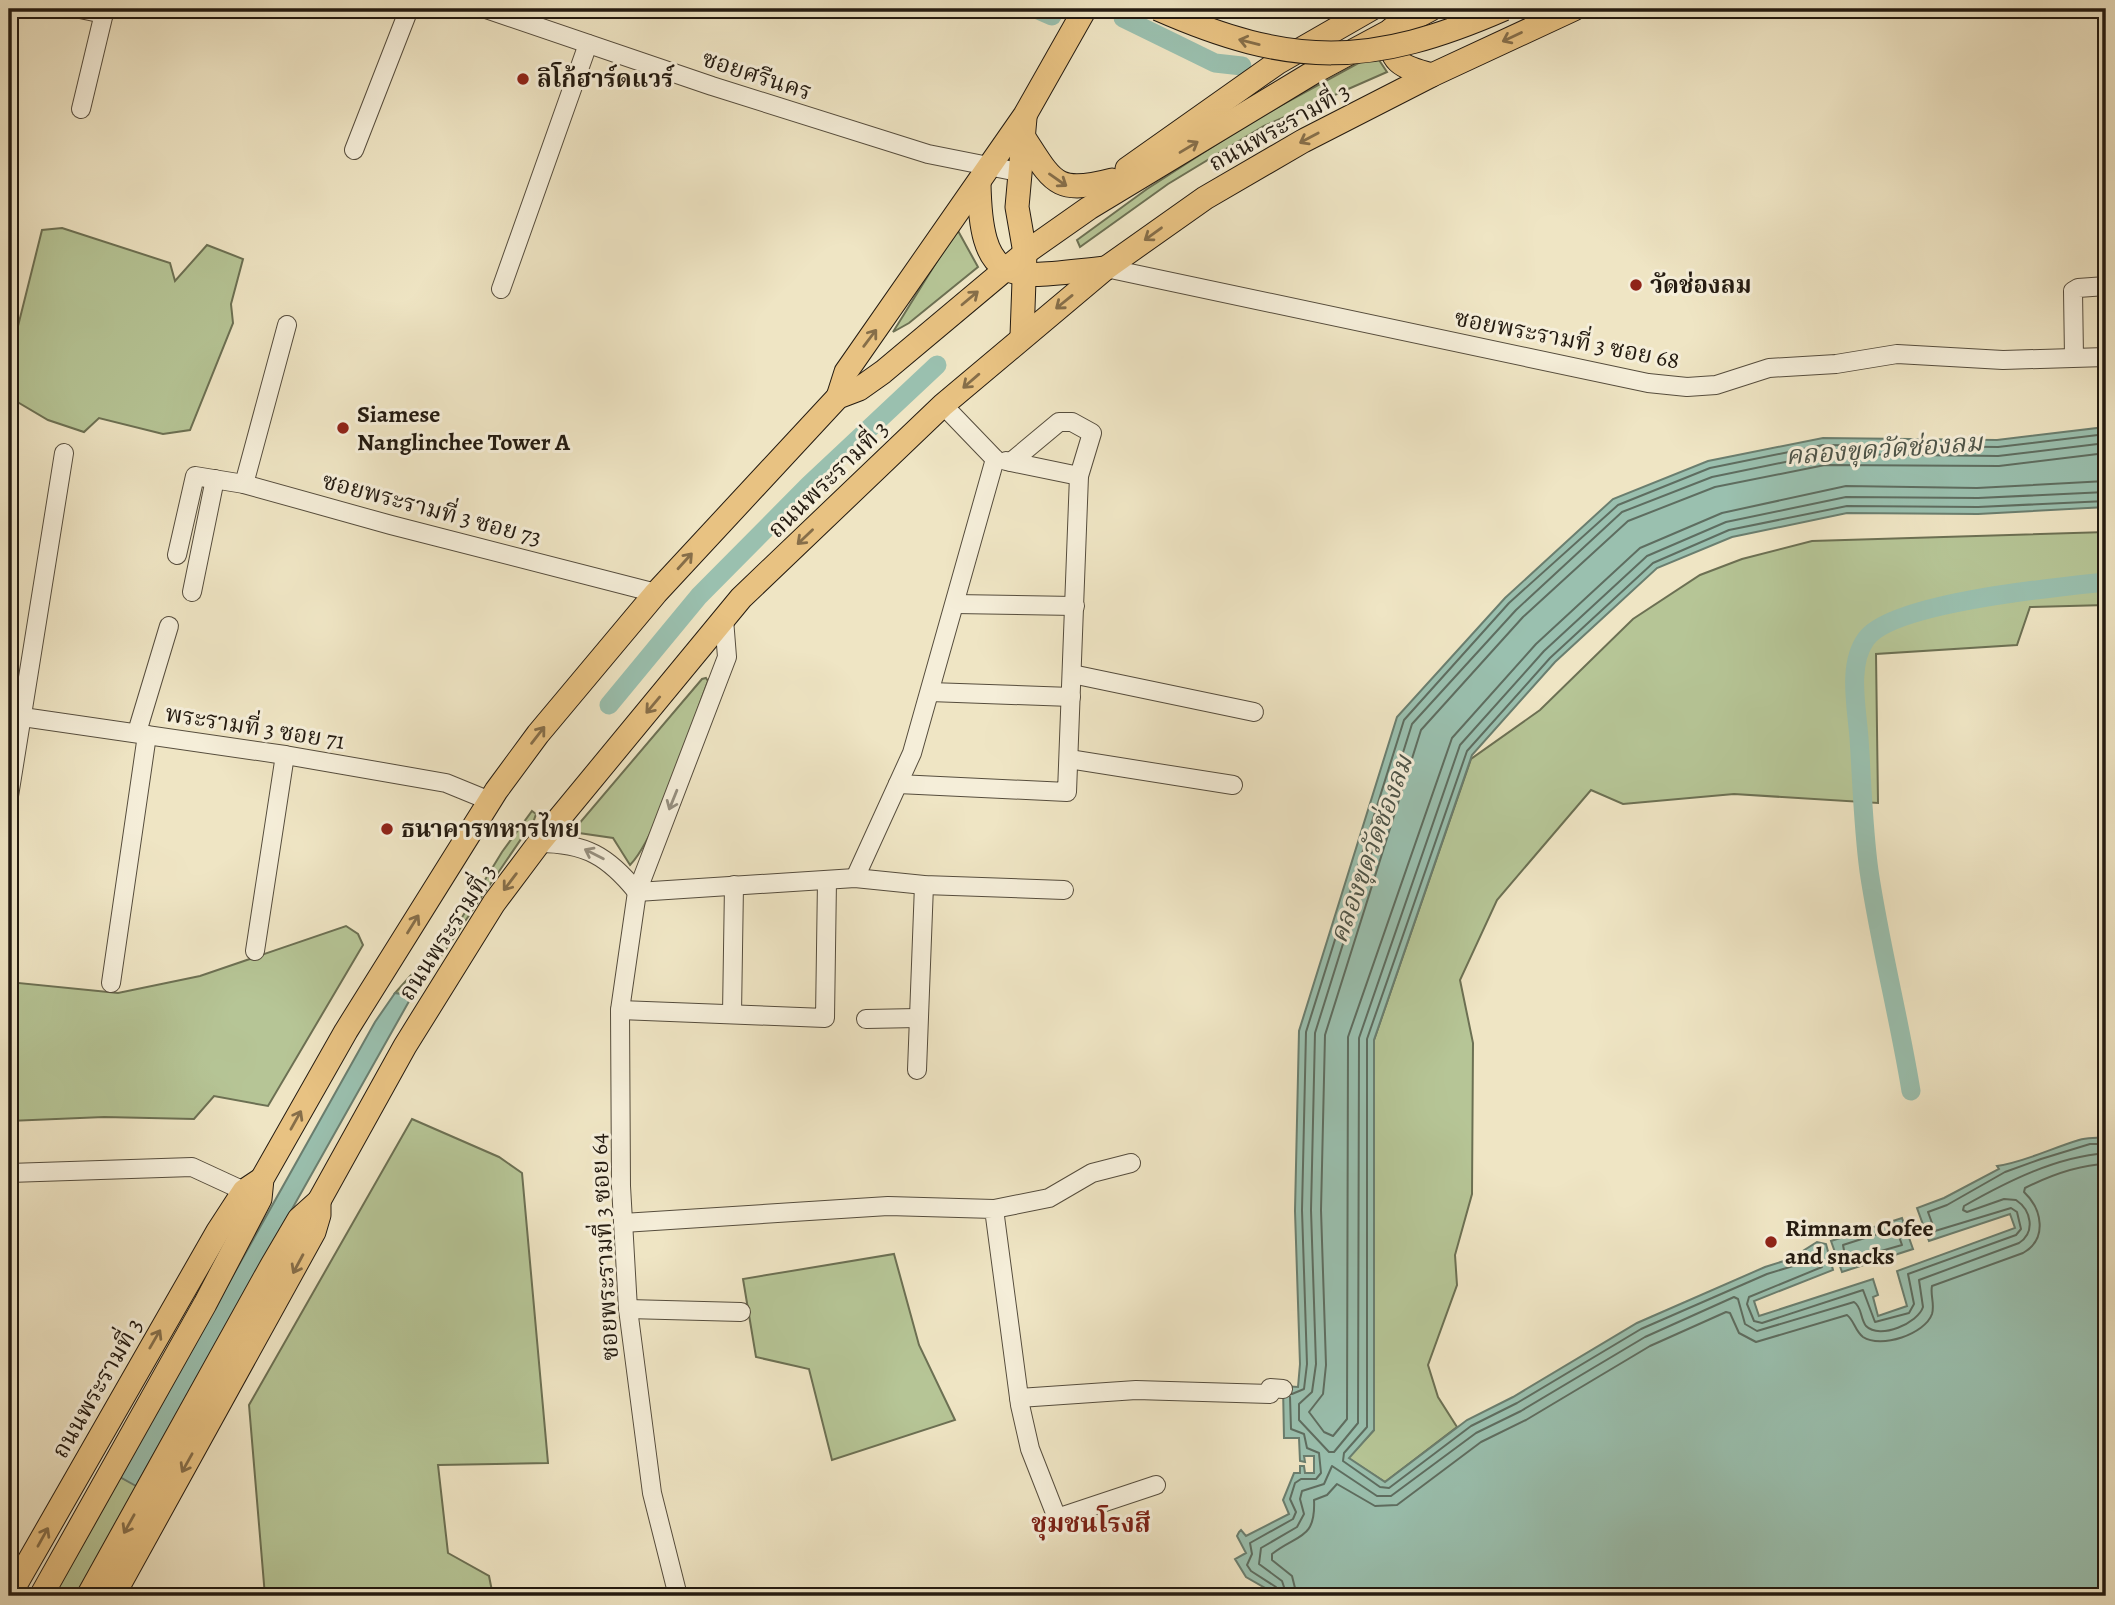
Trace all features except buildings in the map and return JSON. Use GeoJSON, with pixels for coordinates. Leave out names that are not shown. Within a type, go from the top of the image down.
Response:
{"type":"FeatureCollection","features":[{"type":"Feature","properties":{"kind":"main road"},"geometry":{"type":"LineString","coordinates":[[838,397],[845,372],[983,175],[1024,125],[1085,9]]}},
{"type":"Feature","properties":{"kind":"main road"},"geometry":{"type":"LineString","coordinates":[[1158,9],[1230,37],[1274,48],[1312,54],[1356,54],[1435,36],[1504,9]]}},
{"type":"Feature","properties":{"kind":"main road","name":"ถนนพระรามที่ 3"},"geometry":{"type":"LineString","coordinates":[[1089,208],[1112,180],[1259,75],[1371,9]]}},
{"type":"Feature","properties":{"kind":"main road","name":"ถนนพระรามที่ 3"},"geometry":{"type":"LineString","coordinates":[[9,1596],[112,1413],[490,801],[538,734],[656,593],[838,397],[859,389],[883,372],[1089,208],[1290,86],[1431,9]]}},
{"type":"Feature","properties":{"kind":"main road","name":"ถนนพระรามที่ 3"},"geometry":{"type":"LineString","coordinates":[[88,1596],[299,1219],[318,1201],[405,1046],[494,903],[539,843],[741,598],[943,405],[1106,268],[1205,198],[1252,170],[1432,75],[1574,9]]}},
{"type":"Feature","properties":{"kind":"main road"},"geometry":{"type":"LineString","coordinates":[[1392,29],[1389,47],[1392,54],[1410,69],[1432,75]]}},
{"type":"Feature","properties":{"kind":"main road"},"geometry":{"type":"LineString","coordinates":[[1023,336],[1017,207],[1024,125]]}},
{"type":"Feature","properties":{"kind":"main road"},"geometry":{"type":"LineString","coordinates":[[1024,125],[1044,168],[1060,184],[1082,188],[1112,180]]}},
{"type":"Feature","properties":{"kind":"main road"},"geometry":{"type":"LineString","coordinates":[[983,175],[979,222],[986,248],[1018,266],[1106,268]]}},
{"type":"Feature","properties":{"kind":"main road","name":"ถนนพระรามที่ 3"},"geometry":{"type":"LineString","coordinates":[[41,1596],[205,1304],[260,1199],[253,1185]]}},
{"type":"Feature","properties":{"kind":"main road","name":"ถนนพระรามที่ 3"},"geometry":{"type":"LineString","coordinates":[[113,1596],[314,1232],[319,1215],[318,1201]]}},
{"type":"Feature","properties":{"kind":"street"},"geometry":{"type":"LineString","coordinates":[[80,9],[105,12],[81,109]]}},
{"type":"Feature","properties":{"kind":"street"},"geometry":{"type":"LineString","coordinates":[[354,150],[409,9]]}},
{"type":"Feature","properties":{"kind":"street","name":"ซอยศรีนคร"},"geometry":{"type":"LineString","coordinates":[[486,9],[928,154],[983,175],[1018,172]]}},
{"type":"Feature","properties":{"kind":"street"},"geometry":{"type":"LineString","coordinates":[[501,289],[588,44]]}},
{"type":"Feature","properties":{"kind":"street","name":"ซอยพระรามที่ 3 ซอย 68"},"geometry":{"type":"LineString","coordinates":[[1106,268],[1648,383],[1687,387],[1727,383],[1769,368],[1836,363],[1897,354],[2003,360],[2106,357]]}},
{"type":"Feature","properties":{"kind":"street"},"geometry":{"type":"LineString","coordinates":[[2074,357],[2073,291],[2078,288],[2106,286]]}},
{"type":"Feature","properties":{"kind":"street"},"geometry":{"type":"LineString","coordinates":[[244,484],[287,325]]}},
{"type":"Feature","properties":{"kind":"street"},"geometry":{"type":"LineString","coordinates":[[943,405],[1004,461],[1080,476]]}},
{"type":"Feature","properties":{"kind":"street"},"geometry":{"type":"LineString","coordinates":[[855,878],[912,753],[955,604],[1004,461],[1059,422],[1072,422],[1092,433],[1093,438],[1080,476],[1067,792],[898,784]]}},
{"type":"Feature","properties":{"kind":"street"},"geometry":{"type":"LineString","coordinates":[[9,796],[14,716],[64,453]]}},
{"type":"Feature","properties":{"kind":"street","name":"ซอยพระรามที่ 3 ซอย 73"},"geometry":{"type":"LineString","coordinates":[[177,555],[195,476],[244,484],[391,526],[656,593]]}},
{"type":"Feature","properties":{"kind":"street"},"geometry":{"type":"LineString","coordinates":[[192,592],[215,479]]}},
{"type":"Feature","properties":{"kind":"street"},"geometry":{"type":"LineString","coordinates":[[955,604],[1074,606]]}},
{"type":"Feature","properties":{"kind":"street","name":"ซอยพระรามที่ 3 ซอย 64"},"geometry":{"type":"LineString","coordinates":[[678,1596],[652,1493],[628,1309],[623,1223],[620,1010],[637,892],[727,657],[724,620]]}},
{"type":"Feature","properties":{"kind":"street"},"geometry":{"type":"LineString","coordinates":[[111,983],[142,734],[169,626]]}},
{"type":"Feature","properties":{"kind":"street"},"geometry":{"type":"LineString","coordinates":[[1072,674],[1254,712]]}},
{"type":"Feature","properties":{"kind":"street"},"geometry":{"type":"LineString","coordinates":[[930,692],[1071,697]]}},
{"type":"Feature","properties":{"kind":"street","name":"พระรามที่ 3 ซอย 71"},"geometry":{"type":"LineString","coordinates":[[14,716],[285,755],[446,783],[490,801]]}},
{"type":"Feature","properties":{"kind":"street"},"geometry":{"type":"LineString","coordinates":[[255,951],[285,755]]}},
{"type":"Feature","properties":{"kind":"street"},"geometry":{"type":"LineString","coordinates":[[1069,759],[1233,785]]}},
{"type":"Feature","properties":{"kind":"street"},"geometry":{"type":"LineString","coordinates":[[539,843],[569,843],[594,853],[617,867],[637,892],[855,878],[924,885],[1064,890]]}},
{"type":"Feature","properties":{"kind":"street"},"geometry":{"type":"LineString","coordinates":[[620,1010],[825,1017],[828,880]]}},
{"type":"Feature","properties":{"kind":"street"},"geometry":{"type":"LineString","coordinates":[[732,1014],[734,885]]}},
{"type":"Feature","properties":{"kind":"street"},"geometry":{"type":"LineString","coordinates":[[917,1070],[924,885]]}},
{"type":"Feature","properties":{"kind":"street"},"geometry":{"type":"LineString","coordinates":[[866,1018],[918,1018]]}},
{"type":"Feature","properties":{"kind":"street"},"geometry":{"type":"LineString","coordinates":[[623,1223],[888,1206],[994,1209],[1049,1198],[1092,1173],[1130,1163]]}},
{"type":"Feature","properties":{"kind":"street"},"geometry":{"type":"LineString","coordinates":[[9,1173],[192,1167],[253,1185]]}},
{"type":"Feature","properties":{"kind":"street"},"geometry":{"type":"LineString","coordinates":[[994,1209],[1019,1398],[1030,1449],[1057,1518],[1156,1485]]}},
{"type":"Feature","properties":{"kind":"street"},"geometry":{"type":"LineString","coordinates":[[628,1309],[741,1312]]}},
{"type":"Feature","properties":{"kind":"street"},"geometry":{"type":"LineString","coordinates":[[1019,1398],[1136,1390],[1270,1394],[1270,1388],[1283,1390]]}},
{"type":"Feature","properties":{"kind":"shaded area"},"geometry":{"type":"Polygon","coordinates":[[[1375,54],[1387,72],[1264,126],[1168,184],[1080,247],[1077,240],[1147,189],[1254,120],[1375,54]]]}},
{"type":"Feature","properties":{"kind":"shaded area"},"geometry":{"type":"Polygon","coordinates":[[[62,228],[170,263],[175,281],[207,245],[243,259],[231,304],[233,323],[190,430],[163,434],[99,418],[84,432],[48,420],[9,397],[9,362],[42,230],[62,228]]]}},
{"type":"Feature","properties":{"kind":"shaded area"},"geometry":{"type":"Polygon","coordinates":[[[957,229],[978,267],[909,323],[893,332],[957,229]]]}},
{"type":"Feature","properties":{"kind":"shaded area"},"geometry":{"type":"Polygon","coordinates":[[[2106,532],[2106,605],[2030,607],[2017,645],[1876,654],[1878,803],[1734,794],[1623,804],[1591,790],[1497,900],[1460,980],[1473,1043],[1472,1194],[1455,1255],[1457,1285],[1428,1365],[1438,1397],[1457,1427],[1385,1482],[1348,1458],[1374,1430],[1374,1040],[1471,759],[1540,710],[1633,619],[1700,575],[1742,559],[1812,541],[2106,532]]]}},
{"type":"Feature","properties":{"kind":"shaded area"},"geometry":{"type":"Polygon","coordinates":[[[706,678],[708,681],[674,778],[652,830],[630,865],[613,838],[572,832],[702,679],[706,678]]]}},
{"type":"Feature","properties":{"kind":"shaded area"},"geometry":{"type":"Polygon","coordinates":[[[532,811],[536,814],[534,820],[427,977],[412,996],[395,993],[461,919],[502,852],[532,811]]]}},
{"type":"Feature","properties":{"kind":"shaded area"},"geometry":{"type":"Polygon","coordinates":[[[346,926],[358,934],[363,945],[268,1106],[214,1096],[194,1119],[104,1117],[9,1121],[9,982],[118,993],[200,976],[346,926]]]}},
{"type":"Feature","properties":{"kind":"shaded area"},"geometry":{"type":"Polygon","coordinates":[[[412,1119],[499,1157],[522,1173],[548,1463],[438,1465],[448,1553],[489,1576],[493,1596],[265,1596],[249,1405],[412,1119]]]}},
{"type":"Feature","properties":{"kind":"shaded area"},"geometry":{"type":"Polygon","coordinates":[[[894,1254],[919,1345],[955,1420],[832,1460],[809,1369],[756,1357],[743,1279],[894,1254]]]}},
{"type":"Feature","properties":{"kind":"shaded area"},"geometry":{"type":"Polygon","coordinates":[[[115,1474],[150,1492],[92,1596],[42,1596],[115,1474]]]}},
{"type":"Feature","properties":{"kind":"water","name":"คลองขุดวัดช่องลม"},"geometry":{"type":"Polygon","coordinates":[[[2106,427],[2106,507],[1978,514],[1847,513],[1732,537],[1657,568],[1555,662],[1472,755],[1374,1040],[1374,1430],[1349,1458],[1385,1482],[1467,1420],[1513,1397],[1637,1323],[1765,1267],[1790,1259],[1817,1242],[1826,1244],[1833,1270],[1754,1301],[1759,1316],[1873,1279],[1878,1295],[1873,1297],[1878,1316],[1907,1306],[1897,1271],[2015,1228],[2010,1214],[1929,1241],[1917,1208],[1944,1198],[1999,1169],[1997,1166],[2079,1140],[2106,1136],[2106,1596],[1269,1596],[1272,1592],[1246,1577],[1235,1559],[1246,1553],[1237,1536],[1241,1530],[1246,1536],[1289,1514],[1283,1500],[1294,1473],[1300,1473],[1300,1466],[1304,1466],[1305,1473],[1314,1473],[1314,1456],[1304,1456],[1305,1462],[1300,1461],[1299,1438],[1284,1438],[1283,1386],[1298,1387],[1300,1364],[1295,1211],[1299,1031],[1397,717],[1505,598],[1613,499],[1708,461],[1823,438],[1997,440],[2106,427]]]}},
{"type":"Feature","properties":{"kind":"water"},"geometry":{"type":"Polygon","coordinates":[[[395,993],[412,996],[136,1486],[120,1477],[375,1022],[395,993]]]}},
{"type":"Feature","properties":{"kind":"water"},"geometry":{"type":"Polygon","coordinates":[[[1902,1218],[1913,1249],[1842,1272],[1831,1241],[1902,1218]]]}},
{"type":"Feature","properties":{"kind":"waterway"},"geometry":{"type":"LineString","coordinates":[[1036,9],[1052,16]]}},
{"type":"Feature","properties":{"kind":"waterway"},"geometry":{"type":"LineString","coordinates":[[1123,18],[1215,63],[1242,66]]}},
{"type":"Feature","properties":{"kind":"waterway"},"geometry":{"type":"LineString","coordinates":[[609,705],[699,596],[809,485],[937,365]]}},
{"type":"Feature","properties":{"kind":"waterway"},"geometry":{"type":"LineString","coordinates":[[1911,1091],[1867,854],[1855,687],[1860,650],[1866,639],[1882,626],[1908,615],[1979,598],[2106,582]]}},
{"type":"Feature","properties":{"kind":"place","name":"ลิโก้ฮาร์ดแวร์"},"geometry":{"type":"Point","coordinates":[523,79]}},
{"type":"Feature","properties":{"kind":"place","name":"วัดช่องลม"},"geometry":{"type":"Point","coordinates":[1636,285]}},
{"type":"Feature","properties":{"kind":"place","name":"Siamese Nanglinchee Tower A"},"geometry":{"type":"Point","coordinates":[343,428]}},
{"type":"Feature","properties":{"kind":"place","name":"ธนาคารทหารไทย"},"geometry":{"type":"Point","coordinates":[387,829]}},
{"type":"Feature","properties":{"kind":"place","name":"Rimnam Cofee and snacks"},"geometry":{"type":"Point","coordinates":[1771,1242]}},
{"type":"Feature","properties":{"kind":"district","name":"ชุมชนโรงสี"},"geometry":{"type":"Point","coordinates":[1091,1523]}}]}
